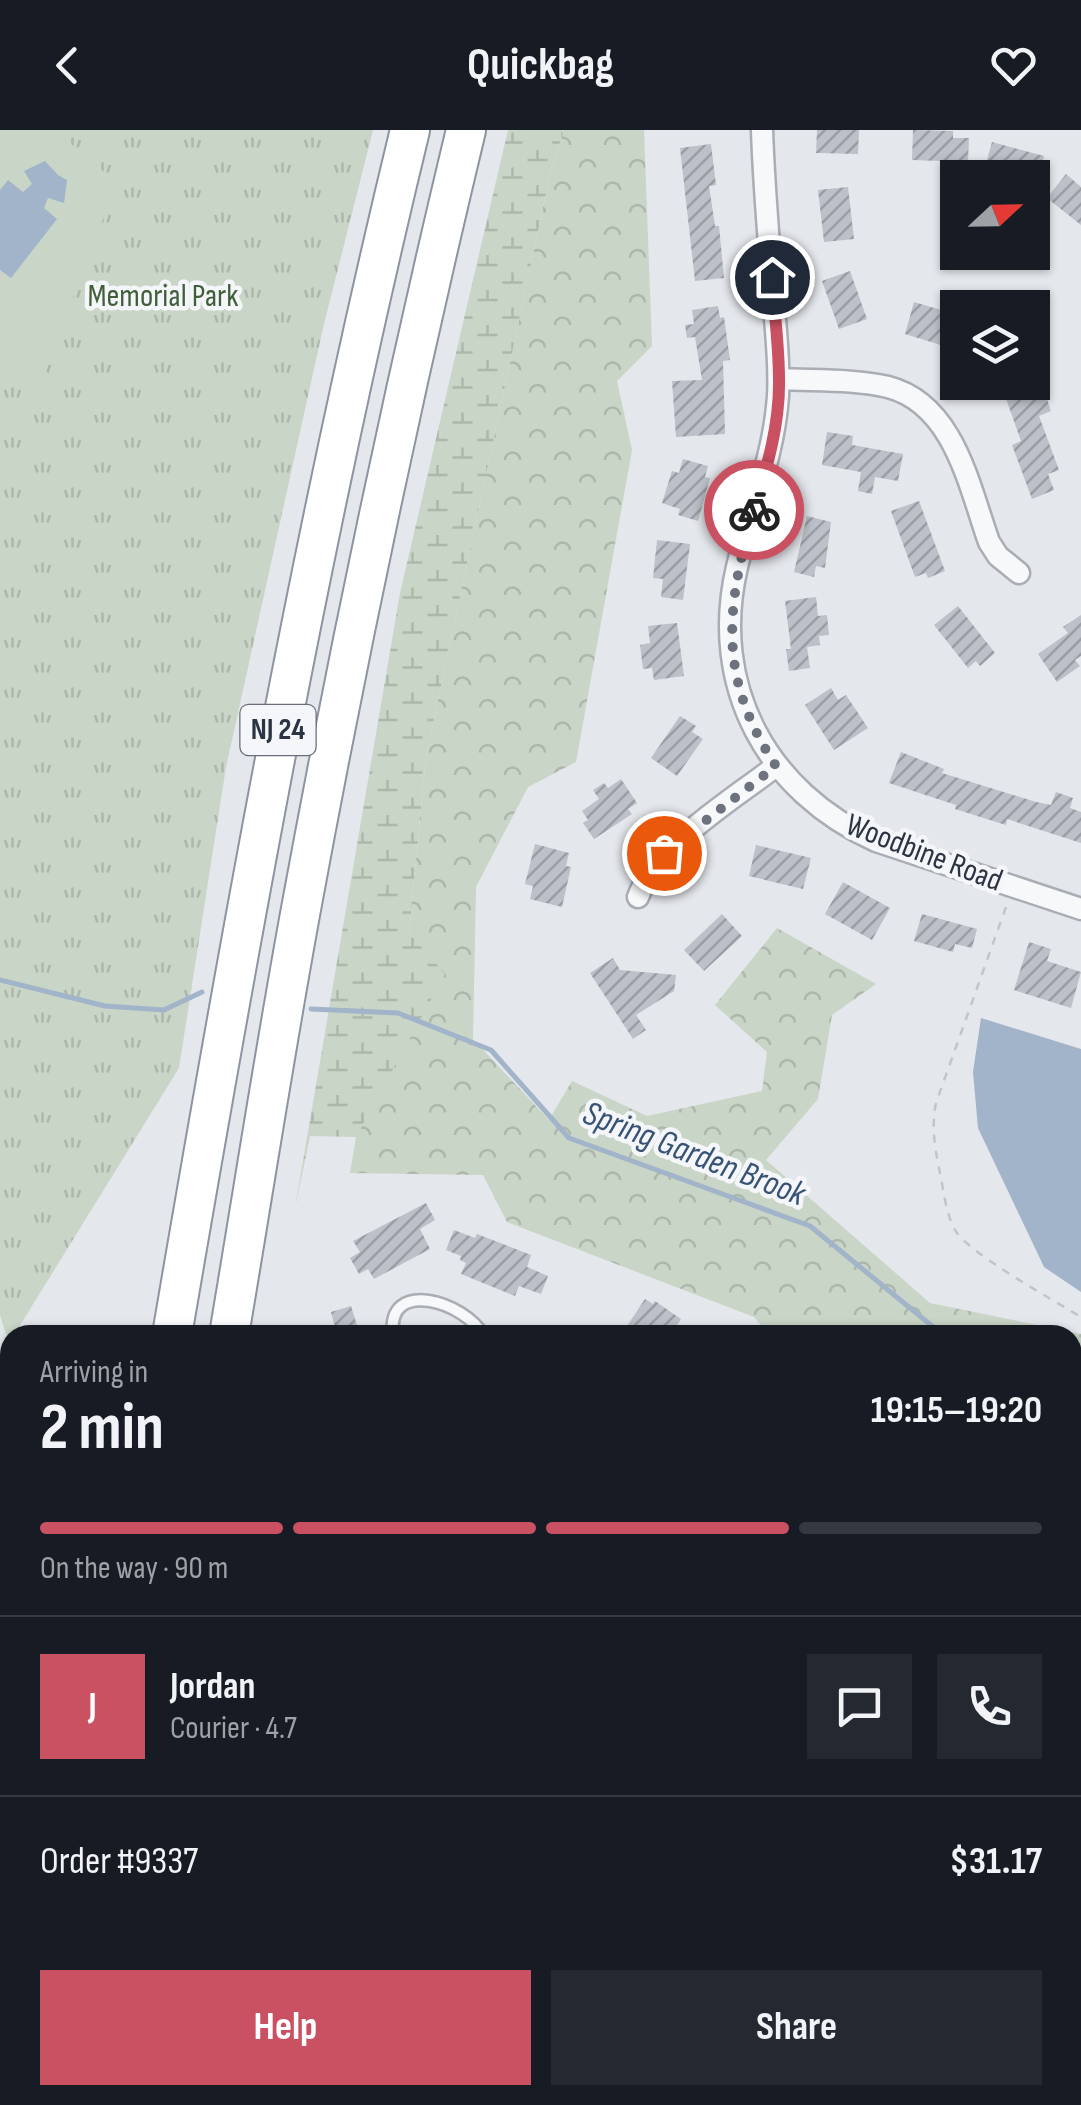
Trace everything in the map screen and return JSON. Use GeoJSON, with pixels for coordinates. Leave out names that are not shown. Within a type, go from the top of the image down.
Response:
{"type":"FeatureCollection","features":[{"type":"Feature","properties":{"kind":"highway","name":"NJ 24"},"geometry":{"type":"LineString","coordinates":[[174,1325],[286,689],[357,349],[410,130]]}},
{"type":"Feature","properties":{"kind":"highway","name":"NJ 24"},"geometry":{"type":"LineString","coordinates":[[231,1325],[300,912],[337,720],[407,380],[466,130]]}},
{"type":"Feature","properties":{"kind":"street","name":"Woodbine Road"},"geometry":{"type":"LineString","coordinates":[[762,130],[780,379],[768,466],[737,568],[731,630],[740,688],[751,722],[776,766],[797,791],[847,828],[1081,909]]}},
{"type":"Feature","properties":{"kind":"street"},"geometry":{"type":"LineString","coordinates":[[780,379],[884,386],[923,404],[946,430],[989,542],[998,556],[1019,573]]}},
{"type":"Feature","properties":{"kind":"street"},"geometry":{"type":"LineString","coordinates":[[638,897],[645,878],[664,853],[776,766]]}},
{"type":"Feature","properties":{"kind":"lane"},"geometry":{"type":"LineString","coordinates":[[394,1325],[398,1310],[419,1300],[450,1305],[474,1325]]}},
{"type":"Feature","properties":{"kind":"path"},"geometry":{"type":"LineString","coordinates":[[1014,886],[936,1103],[933,1118],[938,1163],[947,1210],[957,1233],[973,1248],[1081,1318]]}},
{"type":"Feature","properties":{"kind":"green space","name":"Memorial Park"},"geometry":{"type":"Polygon","coordinates":[[[0,130],[373,130],[323,328],[226,767],[179,1068],[20,1325],[3,1325],[0,1315],[0,130]]]}},
{"type":"Feature","properties":{"kind":"green space"},"geometry":{"type":"Polygon","coordinates":[[[0,130],[55,130],[117,183],[40,383],[0,382],[0,130]]]}},
{"type":"Feature","properties":{"kind":"green space"},"geometry":{"type":"Polygon","coordinates":[[[508,130],[564,130],[551,170],[426,756],[409,933],[445,974],[356,1137],[310,1136],[295,1208],[400,593],[508,130]]]}},
{"type":"Feature","properties":{"kind":"green space"},"geometry":{"type":"Polygon","coordinates":[[[564,130],[644,130],[652,346],[617,381],[632,450],[576,762],[528,787],[476,887],[473,1039],[549,1120],[572,1081],[647,1116],[762,1091],[767,1052],[715,1005],[777,928],[876,984],[832,1015],[818,1099],[766,1160],[930,1303],[1037,1325],[761,1325],[754,1317],[507,1222],[483,1175],[350,1173],[356,1137],[444,974],[409,934],[426,756],[551,170],[564,130]]]}},
{"type":"Feature","properties":{"kind":"water"},"geometry":{"type":"Polygon","coordinates":[[[45,161],[67,180],[64,203],[48,198],[44,208],[57,219],[11,278],[0,270],[0,190],[8,180],[23,192],[32,184],[24,171],[45,161]]]}},
{"type":"Feature","properties":{"kind":"water"},"geometry":{"type":"Polygon","coordinates":[[[981,1018],[1081,1049],[1081,1292],[1044,1267],[978,1128],[973,1072],[981,1018]]]}},
{"type":"Feature","properties":{"kind":"building"},"geometry":{"type":"Polygon","coordinates":[[[817,130],[859,130],[858,154],[816,153],[817,130]]]}},
{"type":"Feature","properties":{"kind":"building"},"geometry":{"type":"Polygon","coordinates":[[[913,130],[953,131],[953,138],[969,138],[968,160],[912,160],[913,130]]]}},
{"type":"Feature","properties":{"kind":"building"},"geometry":{"type":"Polygon","coordinates":[[[992,142],[1044,156],[1043,160],[987,160],[992,142]]]}},
{"type":"Feature","properties":{"kind":"building"},"geometry":{"type":"Polygon","coordinates":[[[711,144],[716,185],[709,186],[715,226],[719,226],[724,278],[695,281],[680,148],[711,144]]]}},
{"type":"Feature","properties":{"kind":"building"},"geometry":{"type":"Polygon","coordinates":[[[1066,174],[1081,187],[1081,225],[1050,200],[1050,194],[1066,174]]]}},
{"type":"Feature","properties":{"kind":"building"},"geometry":{"type":"Polygon","coordinates":[[[848,187],[854,239],[824,242],[818,190],[848,187]]]}},
{"type":"Feature","properties":{"kind":"building"},"geometry":{"type":"Polygon","coordinates":[[[850,271],[867,319],[839,329],[822,281],[850,271]]]}},
{"type":"Feature","properties":{"kind":"building"},"geometry":{"type":"Polygon","coordinates":[[[914,302],[940,310],[940,345],[905,334],[914,302]]]}},
{"type":"Feature","properties":{"kind":"building"},"geometry":{"type":"Polygon","coordinates":[[[718,306],[720,318],[724,317],[730,360],[723,361],[725,434],[676,437],[672,381],[702,380],[695,337],[687,338],[685,325],[694,324],[692,310],[718,306]]]}},
{"type":"Feature","properties":{"kind":"building"},"geometry":{"type":"Polygon","coordinates":[[[1006,400],[1047,400],[1051,411],[1039,416],[1059,470],[1048,474],[1054,490],[1032,499],[1012,445],[1021,441],[1006,400]]]}},
{"type":"Feature","properties":{"kind":"building"},"geometry":{"type":"Polygon","coordinates":[[[827,432],[853,436],[852,445],[903,454],[898,481],[875,477],[872,494],[858,491],[861,472],[822,465],[827,432]]]}},
{"type":"Feature","properties":{"kind":"building"},"geometry":{"type":"Polygon","coordinates":[[[683,459],[708,466],[705,477],[710,478],[698,521],[678,515],[680,509],[662,503],[672,471],[679,473],[683,459]]]}},
{"type":"Feature","properties":{"kind":"building"},"geometry":{"type":"Polygon","coordinates":[[[919,501],[945,571],[928,578],[926,573],[915,577],[891,511],[919,501]]]}},
{"type":"Feature","properties":{"kind":"building"},"geometry":{"type":"Polygon","coordinates":[[[807,516],[831,522],[825,568],[816,566],[814,577],[794,572],[807,516]]]}},
{"type":"Feature","properties":{"kind":"building"},"geometry":{"type":"Polygon","coordinates":[[[657,540],[690,544],[683,600],[661,597],[663,579],[653,578],[657,540]]]}},
{"type":"Feature","properties":{"kind":"building"},"geometry":{"type":"Polygon","coordinates":[[[816,597],[818,616],[827,615],[829,635],[819,636],[820,645],[807,647],[810,668],[789,671],[786,649],[791,649],[785,601],[816,597]]]}},
{"type":"Feature","properties":{"kind":"building"},"geometry":{"type":"Polygon","coordinates":[[[958,606],[995,653],[980,666],[976,661],[968,668],[934,625],[958,606]]]}},
{"type":"Feature","properties":{"kind":"building"},"geometry":{"type":"Polygon","coordinates":[[[1081,615],[1081,656],[1075,660],[1080,666],[1057,682],[1038,654],[1068,633],[1063,627],[1081,615]]]}},
{"type":"Feature","properties":{"kind":"building"},"geometry":{"type":"Polygon","coordinates":[[[677,623],[684,676],[654,680],[652,668],[643,669],[640,645],[650,643],[648,626],[677,623]]]}},
{"type":"Feature","properties":{"kind":"building"},"geometry":{"type":"Polygon","coordinates":[[[831,688],[838,700],[846,695],[868,728],[834,750],[805,705],[831,688]]]}},
{"type":"Feature","properties":{"kind":"building"},"geometry":{"type":"Polygon","coordinates":[[[680,716],[696,726],[692,732],[703,739],[677,776],[651,758],[680,716]]]}},
{"type":"Feature","properties":{"kind":"building"},"geometry":{"type":"Polygon","coordinates":[[[901,752],[944,769],[942,773],[1036,802],[1051,805],[1056,792],[1073,798],[1070,808],[1081,812],[1081,843],[1007,819],[1006,825],[889,783],[901,752]]]}},
{"type":"Feature","properties":{"kind":"building"},"geometry":{"type":"Polygon","coordinates":[[[621,779],[637,803],[628,809],[632,814],[594,839],[583,823],[588,820],[582,811],[599,799],[593,790],[604,783],[608,788],[621,779]]]}},
{"type":"Feature","properties":{"kind":"building"},"geometry":{"type":"Polygon","coordinates":[[[535,844],[569,853],[566,866],[571,867],[562,907],[530,899],[533,886],[525,884],[535,844]]]}},
{"type":"Feature","properties":{"kind":"building"},"geometry":{"type":"Polygon","coordinates":[[[756,845],[811,858],[803,889],[749,876],[756,845]]]}},
{"type":"Feature","properties":{"kind":"building"},"geometry":{"type":"Polygon","coordinates":[[[843,882],[890,908],[872,940],[825,914],[843,882]]]}},
{"type":"Feature","properties":{"kind":"building"},"geometry":{"type":"Polygon","coordinates":[[[722,914],[742,936],[704,971],[684,950],[722,914]]]}},
{"type":"Feature","properties":{"kind":"building"},"geometry":{"type":"Polygon","coordinates":[[[922,914],[977,929],[972,948],[955,944],[953,952],[914,941],[922,914]]]}},
{"type":"Feature","properties":{"kind":"building"},"geometry":{"type":"Polygon","coordinates":[[[1029,942],[1051,949],[1047,961],[1081,972],[1071,1008],[1014,990],[1029,942]]]}},
{"type":"Feature","properties":{"kind":"building"},"geometry":{"type":"Polygon","coordinates":[[[613,958],[620,970],[676,975],[674,991],[636,1015],[646,1030],[633,1039],[590,973],[613,958]]]}},
{"type":"Feature","properties":{"kind":"building"},"geometry":{"type":"Polygon","coordinates":[[[426,1203],[435,1220],[420,1229],[430,1249],[374,1279],[368,1269],[359,1274],[350,1258],[360,1252],[353,1241],[426,1203]]]}},
{"type":"Feature","properties":{"kind":"building"},"geometry":{"type":"Polygon","coordinates":[[[454,1230],[475,1238],[477,1234],[531,1255],[527,1267],[548,1276],[541,1294],[519,1286],[515,1296],[461,1274],[466,1263],[460,1260],[461,1256],[446,1250],[454,1230]]]}},
{"type":"Feature","properties":{"kind":"building"},"geometry":{"type":"Polygon","coordinates":[[[645,1299],[653,1304],[655,1301],[681,1319],[677,1325],[628,1325],[645,1299]]]}},
{"type":"Feature","properties":{"kind":"building"},"geometry":{"type":"Polygon","coordinates":[[[351,1306],[357,1325],[334,1325],[331,1312],[351,1306]]]}},
{"type":"Feature","properties":{"kind":"waterway","name":"Spring Garden Brook"},"geometry":{"type":"LineString","coordinates":[[0,980],[105,1006],[164,1010],[202,992]]}},
{"type":"Feature","properties":{"kind":"waterway","name":"Spring Garden Brook"},"geometry":{"type":"LineString","coordinates":[[311,1009],[398,1013],[491,1050],[569,1138],[810,1226],[931,1325]]}},
{"type":"Feature","properties":{"kind":"way so far"},"geometry":{"type":"LineString","coordinates":[[664,853],[776,766],[751,722],[734,662],[731,630],[737,568],[754,510]]}},
{"type":"Feature","properties":{"kind":"route"},"geometry":{"type":"LineString","coordinates":[[754,510],[768,466],[780,379],[772,277]]}}]}
